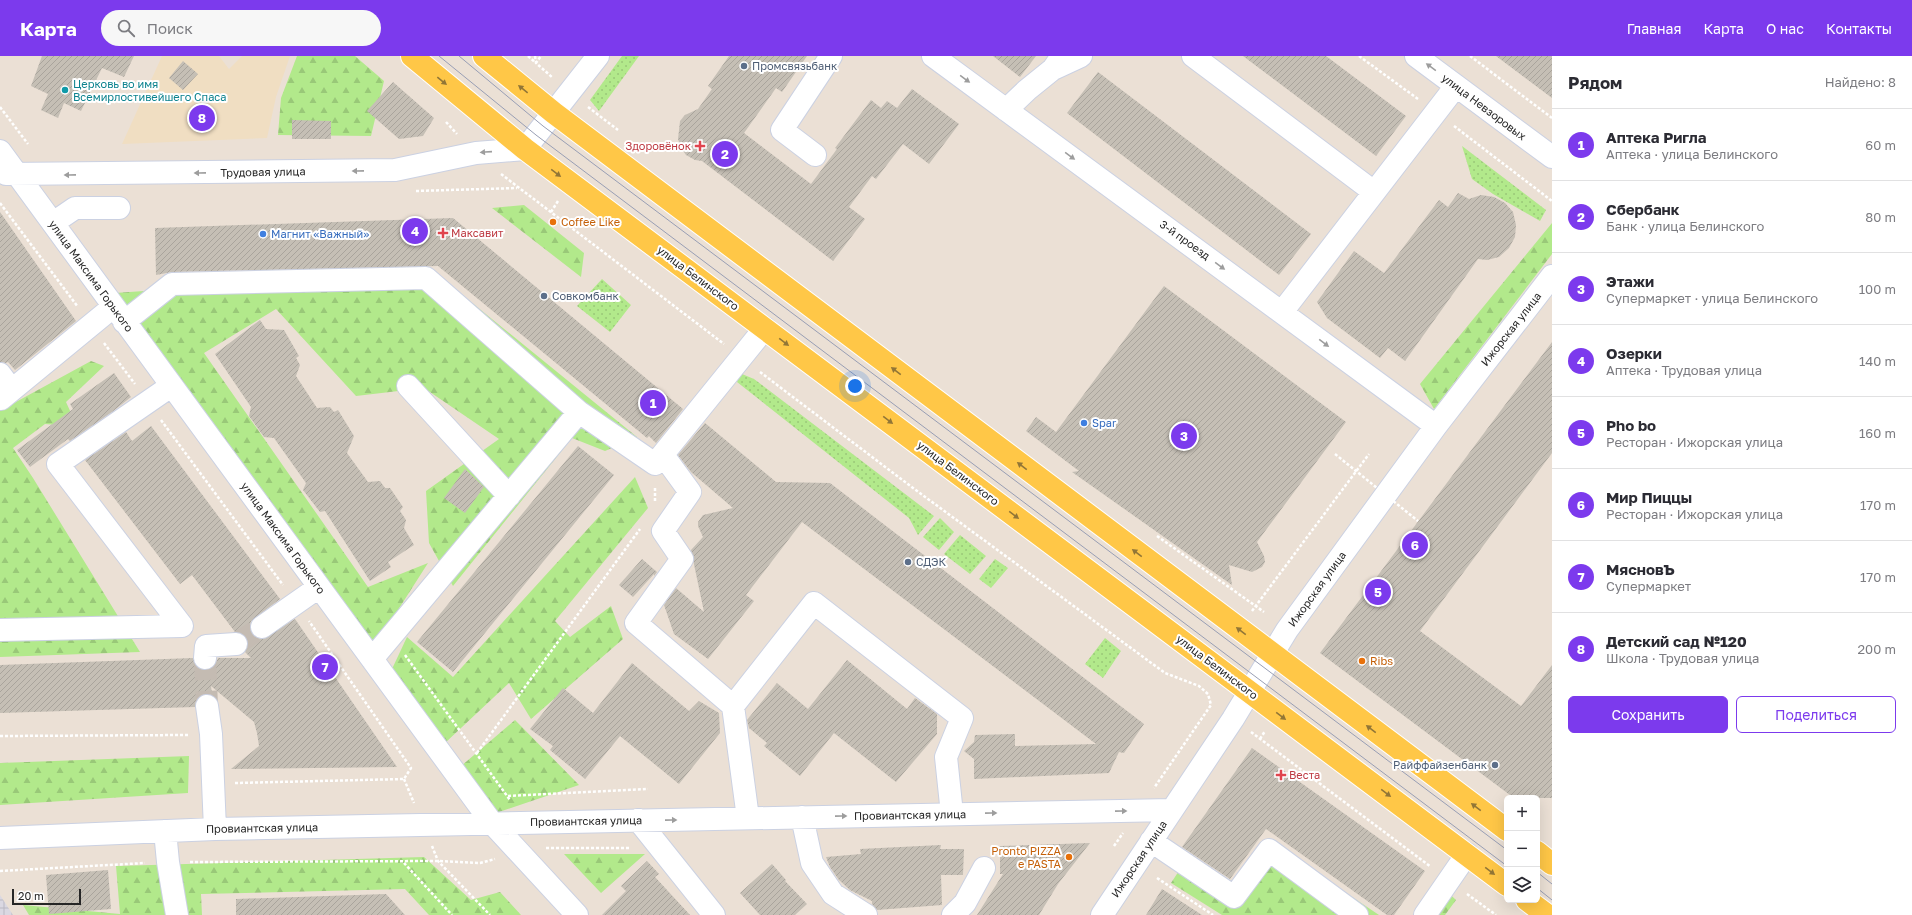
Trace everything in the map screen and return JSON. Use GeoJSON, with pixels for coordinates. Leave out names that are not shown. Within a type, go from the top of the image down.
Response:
{"type":"FeatureCollection","features":[{"type":"Feature","properties":{"kind":"main road","name":"улица Белинского"},"geometry":{"type":"LineString","coordinates":[[412,56],[525,149],[1504,882]]}},
{"type":"Feature","properties":{"kind":"main road"},"geometry":{"type":"LineString","coordinates":[[484,56],[554,113],[1504,828]]}},
{"type":"Feature","properties":{"kind":"main road"},"geometry":{"type":"LineString","coordinates":[[1540,854],[1552,864]]}},
{"type":"Feature","properties":{"kind":"main road"},"geometry":{"type":"LineString","coordinates":[[1531,903],[1547,915]]}},
{"type":"Feature","properties":{"kind":"street"},"geometry":{"type":"LineString","coordinates":[[525,149],[598,56]]}},
{"type":"Feature","properties":{"kind":"street"},"geometry":{"type":"LineString","coordinates":[[815,154],[782,130],[831,56]]}},
{"type":"Feature","properties":{"kind":"street","name":"3-й проезд"},"geometry":{"type":"LineString","coordinates":[[933,56],[1436,426]]}},
{"type":"Feature","properties":{"kind":"street"},"geometry":{"type":"LineString","coordinates":[[1006,110],[1058,63],[1081,56]]}},
{"type":"Feature","properties":{"kind":"street"},"geometry":{"type":"LineString","coordinates":[[1193,56],[1374,192]]}},
{"type":"Feature","properties":{"kind":"street","name":"улица Невзоровых"},"geometry":{"type":"LineString","coordinates":[[1416,56],[1552,157]]}},
{"type":"Feature","properties":{"kind":"street"},"geometry":{"type":"LineString","coordinates":[[1282,312],[1456,86]]}},
{"type":"Feature","properties":{"kind":"street","name":"Трудовая улица"},"geometry":{"type":"LineString","coordinates":[[9,175],[395,170],[476,153],[525,149]]}},
{"type":"Feature","properties":{"kind":"street","name":"улица Максима Горького"},"geometry":{"type":"LineString","coordinates":[[0,151],[9,175],[53,223],[492,823],[577,915]]}},
{"type":"Feature","properties":{"kind":"street"},"geometry":{"type":"LineString","coordinates":[[53,223],[75,208],[119,208]]}},
{"type":"Feature","properties":{"kind":"street","name":"Ижорская улица"},"geometry":{"type":"LineString","coordinates":[[1102,915],[1250,692],[1287,630],[1436,426],[1552,276]]}},
{"type":"Feature","properties":{"kind":"street"},"geometry":{"type":"LineString","coordinates":[[5,388],[91,325],[119,314],[172,284],[426,278],[579,412],[659,459],[690,492],[664,531],[682,559],[636,623],[733,706],[748,818]]}},
{"type":"Feature","properties":{"kind":"street"},"geometry":{"type":"LineString","coordinates":[[659,459],[765,328]]}},
{"type":"Feature","properties":{"kind":"street"},"geometry":{"type":"LineString","coordinates":[[171,386],[58,464],[182,626],[205,652],[236,644]]}},
{"type":"Feature","properties":{"kind":"street"},"geometry":{"type":"LineString","coordinates":[[408,386],[509,496]]}},
{"type":"Feature","properties":{"kind":"street"},"geometry":{"type":"LineString","coordinates":[[372,659],[579,412]]}},
{"type":"Feature","properties":{"kind":"street"},"geometry":{"type":"LineString","coordinates":[[262,627],[319,587]]}},
{"type":"Feature","properties":{"kind":"street"},"geometry":{"type":"LineString","coordinates":[[733,706],[814,603],[962,718],[946,757],[952,814]]}},
{"type":"Feature","properties":{"kind":"street"},"geometry":{"type":"LineString","coordinates":[[0,630],[182,626]]}},
{"type":"Feature","properties":{"kind":"street"},"geometry":{"type":"LineString","coordinates":[[207,706],[211,734],[215,829]]}},
{"type":"Feature","properties":{"kind":"street","name":"Провиантская улица"},"geometry":{"type":"LineString","coordinates":[[0,838],[215,829],[1172,810]]}},
{"type":"Feature","properties":{"kind":"street"},"geometry":{"type":"LineString","coordinates":[[802,817],[812,863],[833,894],[866,915]]}},
{"type":"Feature","properties":{"kind":"street"},"geometry":{"type":"LineString","coordinates":[[638,820],[714,915]]}},
{"type":"Feature","properties":{"kind":"street"},"geometry":{"type":"LineString","coordinates":[[165,831],[168,862],[177,915]]}},
{"type":"Feature","properties":{"kind":"street"},"geometry":{"type":"LineString","coordinates":[[1151,841],[1234,897],[1269,850],[1357,915]]}},
{"type":"Feature","properties":{"kind":"street"},"geometry":{"type":"LineString","coordinates":[[1425,915],[1467,854]]}},
{"type":"Feature","properties":{"kind":"street"},"geometry":{"type":"LineString","coordinates":[[953,915],[965,903],[984,868]]}},
{"type":"Feature","properties":{"kind":"path"},"geometry":{"type":"LineString","coordinates":[[528,56],[554,78]]}},
{"type":"Feature","properties":{"kind":"path"},"geometry":{"type":"LineString","coordinates":[[535,56],[536,63]]}},
{"type":"Feature","properties":{"kind":"path"},"geometry":{"type":"LineString","coordinates":[[536,63],[541,56]]}},
{"type":"Feature","properties":{"kind":"path"},"geometry":{"type":"LineString","coordinates":[[1360,56],[1552,201]]}},
{"type":"Feature","properties":{"kind":"path"},"geometry":{"type":"LineString","coordinates":[[1470,56],[1552,118]]}},
{"type":"Feature","properties":{"kind":"path"},"geometry":{"type":"LineString","coordinates":[[0,107],[28,144]]}},
{"type":"Feature","properties":{"kind":"path"},"geometry":{"type":"LineString","coordinates":[[518,188],[913,488],[1165,673],[1198,686],[1208,694],[1211,705],[1114,846]]}},
{"type":"Feature","properties":{"kind":"path"},"geometry":{"type":"LineString","coordinates":[[4,197],[1,203],[297,603],[411,768],[404,779],[234,783]]}},
{"type":"Feature","properties":{"kind":"path"},"geometry":{"type":"LineString","coordinates":[[551,212],[558,201]]}},
{"type":"Feature","properties":{"kind":"path"},"geometry":{"type":"LineString","coordinates":[[1335,454],[1418,522]]}},
{"type":"Feature","properties":{"kind":"path"},"geometry":{"type":"LineString","coordinates":[[1252,611],[1369,454]]}},
{"type":"Feature","properties":{"kind":"path"},"geometry":{"type":"LineString","coordinates":[[655,508],[659,459]]}},
{"type":"Feature","properties":{"kind":"path"},"geometry":{"type":"LineString","coordinates":[[477,753],[641,528]]}},
{"type":"Feature","properties":{"kind":"path"},"geometry":{"type":"LineString","coordinates":[[392,636],[508,796],[648,789]]}},
{"type":"Feature","properties":{"kind":"path"},"geometry":{"type":"LineString","coordinates":[[1250,732],[1496,915]]}},
{"type":"Feature","properties":{"kind":"path"},"geometry":{"type":"LineString","coordinates":[[0,736],[211,734]]}},
{"type":"Feature","properties":{"kind":"path"},"geometry":{"type":"LineString","coordinates":[[543,848],[661,848]]}},
{"type":"Feature","properties":{"kind":"path"},"geometry":{"type":"LineString","coordinates":[[0,870],[168,862],[438,861],[480,863]]}},
{"type":"Feature","properties":{"kind":"path"},"geometry":{"type":"LineString","coordinates":[[438,861],[490,915]]}},
{"type":"Feature","properties":{"kind":"path"},"geometry":{"type":"LineString","coordinates":[[404,862],[452,915]]}},
{"type":"Feature","properties":{"kind":"path"},"geometry":{"type":"LineString","coordinates":[[1157,878],[1213,915]]}},
{"type":"Feature","properties":{"kind":"shaded area"},"geometry":{"type":"Polygon","coordinates":[[[162,56],[219,56],[229,69],[242,56],[290,56],[276,97],[267,138],[122,144],[162,56]]]}},
{"type":"Feature","properties":{"kind":"shaded area"},"geometry":{"type":"Polygon","coordinates":[[[0,895],[13,915],[0,915],[0,895]]]}},
{"type":"Feature","properties":{"kind":"green space"},"geometry":{"type":"Polygon","coordinates":[[[297,56],[355,56],[384,81],[371,136],[278,135],[281,98],[297,56]]]}},
{"type":"Feature","properties":{"kind":"green space"},"geometry":{"type":"Polygon","coordinates":[[[622,56],[639,56],[599,111],[590,100],[622,56]]]}},
{"type":"Feature","properties":{"kind":"green space"},"geometry":{"type":"Polygon","coordinates":[[[1462,146],[1546,210],[1540,221],[1493,194],[1472,179],[1462,146]]]}},
{"type":"Feature","properties":{"kind":"green space"},"geometry":{"type":"Polygon","coordinates":[[[524,205],[584,253],[581,277],[492,208],[524,205]]]}},
{"type":"Feature","properties":{"kind":"green space"},"geometry":{"type":"Polygon","coordinates":[[[1552,223],[1552,254],[1434,409],[1420,384],[1552,223]]]}},
{"type":"Feature","properties":{"kind":"green space"},"geometry":{"type":"Polygon","coordinates":[[[433,271],[637,437],[605,451],[572,438],[453,586],[429,543],[426,491],[499,439],[424,388],[356,396],[276,309],[204,353],[368,587],[428,563],[375,646],[115,293],[433,271]]]}},
{"type":"Feature","properties":{"kind":"green space"},"geometry":{"type":"Polygon","coordinates":[[[602,279],[631,305],[610,332],[577,306],[602,279]]]}},
{"type":"Feature","properties":{"kind":"green space"},"geometry":{"type":"Polygon","coordinates":[[[91,361],[104,366],[66,402],[71,413],[57,425],[45,424],[13,448],[140,652],[0,657],[0,383],[14,403],[91,361]]]}},
{"type":"Feature","properties":{"kind":"green space"},"geometry":{"type":"Polygon","coordinates":[[[742,374],[754,379],[934,516],[918,535],[909,518],[737,382],[742,374]]]}},
{"type":"Feature","properties":{"kind":"green space"},"geometry":{"type":"Polygon","coordinates":[[[635,477],[648,508],[555,621],[570,637],[611,606],[623,639],[531,719],[509,683],[445,743],[392,669],[407,637],[453,677],[635,477]]]}},
{"type":"Feature","properties":{"kind":"green space"},"geometry":{"type":"Polygon","coordinates":[[[940,518],[954,532],[939,550],[923,537],[940,518]]]}},
{"type":"Feature","properties":{"kind":"green space"},"geometry":{"type":"Polygon","coordinates":[[[960,535],[986,556],[970,574],[944,554],[960,535]]]}},
{"type":"Feature","properties":{"kind":"green space"},"geometry":{"type":"Polygon","coordinates":[[[995,559],[1008,568],[991,588],[979,579],[995,559]]]}},
{"type":"Feature","properties":{"kind":"green space"},"geometry":{"type":"Polygon","coordinates":[[[1105,638],[1121,651],[1103,678],[1085,664],[1105,638]]]}},
{"type":"Feature","properties":{"kind":"green space"},"geometry":{"type":"Polygon","coordinates":[[[515,720],[579,785],[496,813],[460,767],[515,720]]]}},
{"type":"Feature","properties":{"kind":"green space"},"geometry":{"type":"Polygon","coordinates":[[[189,756],[188,793],[0,805],[0,763],[189,756]]]}},
{"type":"Feature","properties":{"kind":"green space"},"geometry":{"type":"Polygon","coordinates":[[[1284,851],[1379,915],[1222,915],[1171,883],[1188,857],[1248,894],[1284,851]]]}},
{"type":"Feature","properties":{"kind":"green space"},"geometry":{"type":"Polygon","coordinates":[[[564,854],[645,854],[601,893],[564,854]]]}},
{"type":"Feature","properties":{"kind":"green space"},"geometry":{"type":"Polygon","coordinates":[[[424,857],[471,900],[500,892],[521,915],[429,915],[405,889],[201,894],[202,915],[29,915],[23,905],[120,914],[116,866],[424,857]]]}},
{"type":"Feature","properties":{"kind":"green space"},"geometry":{"type":"Polygon","coordinates":[[[1439,884],[1456,900],[1445,915],[1417,915],[1439,884]]]}},
{"type":"Feature","properties":{"kind":"building","name":"Церковь во имя Всемирлостивейшего Спаса"},"geometry":{"type":"Polygon","coordinates":[[[42,56],[134,56],[124,77],[102,68],[81,111],[64,103],[58,118],[41,110],[48,94],[31,86],[42,56]]]}},
{"type":"Feature","properties":{"kind":"building"},"geometry":{"type":"Polygon","coordinates":[[[729,56],[807,56],[782,92],[776,88],[744,133],[811,184],[837,149],[835,148],[871,100],[881,108],[887,101],[897,108],[912,89],[959,124],[929,164],[903,144],[876,179],[872,176],[849,207],[865,219],[833,261],[702,161],[695,160],[686,155],[681,148],[678,139],[680,121],[685,115],[698,109],[712,89],[708,86],[729,56]]]}},
{"type":"Feature","properties":{"kind":"building"},"geometry":{"type":"Polygon","coordinates":[[[993,56],[1036,56],[1020,77],[993,56]]]}},
{"type":"Feature","properties":{"kind":"building"},"geometry":{"type":"Polygon","coordinates":[[[1243,56],[1326,56],[1406,116],[1376,156],[1243,56]]]}},
{"type":"Feature","properties":{"kind":"building"},"geometry":{"type":"Polygon","coordinates":[[[1496,56],[1552,56],[1552,98],[1496,56]]]}},
{"type":"Feature","properties":{"kind":"building"},"geometry":{"type":"Polygon","coordinates":[[[183,61],[198,74],[183,90],[169,78],[183,61]]]}},
{"type":"Feature","properties":{"kind":"building"},"geometry":{"type":"Polygon","coordinates":[[[1098,72],[1311,234],[1279,275],[1067,113],[1098,72]]]}},
{"type":"Feature","properties":{"kind":"building"},"geometry":{"type":"Polygon","coordinates":[[[393,82],[434,118],[423,136],[399,139],[367,111],[393,82]]]}},
{"type":"Feature","properties":{"kind":"building"},"geometry":{"type":"Polygon","coordinates":[[[292,120],[331,121],[331,139],[292,139],[292,120]]]}},
{"type":"Feature","properties":{"kind":"building"},"geometry":{"type":"Polygon","coordinates":[[[1458,193],[1469,199],[1481,195],[1494,197],[1505,203],[1513,212],[1516,225],[1515,237],[1509,248],[1499,257],[1487,260],[1478,259],[1405,361],[1388,348],[1380,358],[1327,318],[1317,302],[1354,251],[1384,273],[1439,200],[1448,207],[1458,193]]]}},
{"type":"Feature","properties":{"kind":"building"},"geometry":{"type":"Polygon","coordinates":[[[0,212],[76,321],[15,370],[8,362],[0,362],[0,212]]]}},
{"type":"Feature","properties":{"kind":"building"},"geometry":{"type":"Polygon","coordinates":[[[453,218],[683,409],[656,443],[649,436],[647,438],[438,266],[172,272],[156,275],[155,228],[453,218]]]}},
{"type":"Feature","properties":{"kind":"building"},"geometry":{"type":"Polygon","coordinates":[[[1164,286],[1346,422],[1257,542],[1264,556],[1265,562],[1262,567],[1252,572],[1229,565],[1232,585],[1072,472],[1079,471],[1026,431],[1036,417],[1056,432],[1164,286]]]}},
{"type":"Feature","properties":{"kind":"building"},"geometry":{"type":"Polygon","coordinates":[[[260,320],[266,329],[284,330],[299,356],[296,358],[300,365],[296,376],[317,408],[330,407],[334,412],[338,410],[354,436],[347,453],[368,482],[380,481],[385,488],[390,488],[403,507],[400,511],[406,520],[404,528],[414,545],[388,562],[391,567],[370,581],[325,511],[320,512],[303,490],[306,483],[274,438],[264,437],[249,416],[251,407],[215,354],[260,320]]]}},
{"type":"Feature","properties":{"kind":"building"},"geometry":{"type":"Polygon","coordinates":[[[1552,342],[1552,453],[1420,631],[1521,706],[1552,665],[1552,798],[1540,798],[1540,795],[1510,795],[1320,653],[1552,342]]]}},
{"type":"Feature","properties":{"kind":"building"},"geometry":{"type":"Polygon","coordinates":[[[114,373],[131,397],[112,412],[70,441],[68,439],[30,467],[17,450],[73,409],[70,404],[114,373]]]}},
{"type":"Feature","properties":{"kind":"building"},"geometry":{"type":"Polygon","coordinates":[[[705,423],[776,482],[830,483],[1144,724],[1124,753],[1119,752],[1109,773],[974,779],[974,759],[964,751],[974,742],[975,735],[1015,734],[1015,746],[1096,744],[802,522],[746,595],[754,601],[708,659],[674,634],[664,605],[676,588],[704,612],[691,550],[703,537],[698,526],[698,522],[703,515],[733,508],[691,472],[678,455],[705,423]]]}},
{"type":"Feature","properties":{"kind":"building"},"geometry":{"type":"Polygon","coordinates":[[[151,426],[280,599],[251,621],[250,628],[252,634],[257,638],[263,639],[295,619],[397,767],[231,769],[259,746],[257,733],[254,722],[211,686],[212,694],[200,696],[196,701],[195,707],[0,713],[0,665],[193,658],[198,668],[204,670],[210,669],[215,665],[218,658],[251,658],[245,652],[248,644],[246,637],[241,633],[235,632],[192,575],[180,584],[85,460],[126,432],[132,441],[151,426]]]}},
{"type":"Feature","properties":{"kind":"building"},"geometry":{"type":"Polygon","coordinates":[[[578,446],[614,475],[453,672],[417,642],[578,446]]]}},
{"type":"Feature","properties":{"kind":"building"},"geometry":{"type":"Polygon","coordinates":[[[465,469],[484,487],[465,513],[444,498],[465,469]]]}},
{"type":"Feature","properties":{"kind":"building"},"geometry":{"type":"Polygon","coordinates":[[[642,559],[657,572],[633,597],[619,585],[642,559]]]}},
{"type":"Feature","properties":{"kind":"building"},"geometry":{"type":"Polygon","coordinates":[[[847,660],[907,709],[915,698],[937,714],[937,734],[896,782],[834,733],[800,776],[764,746],[767,743],[749,728],[747,720],[777,683],[808,709],[847,660]]]}},
{"type":"Feature","properties":{"kind":"building"},"geometry":{"type":"Polygon","coordinates":[[[632,663],[689,711],[699,701],[719,713],[720,733],[679,784],[620,736],[585,779],[550,750],[553,746],[530,729],[563,688],[593,713],[632,663]]]}},
{"type":"Feature","properties":{"kind":"building"},"geometry":{"type":"Polygon","coordinates":[[[1252,748],[1425,871],[1394,915],[1387,915],[1266,829],[1230,879],[1182,847],[1252,748]]]}},
{"type":"Feature","properties":{"kind":"building"},"geometry":{"type":"Polygon","coordinates":[[[1090,843],[1058,884],[1039,915],[977,915],[1003,874],[1000,874],[1000,846],[1090,843]]]}},
{"type":"Feature","properties":{"kind":"building"},"geometry":{"type":"Polygon","coordinates":[[[941,845],[940,849],[964,849],[963,875],[941,875],[942,905],[877,910],[872,904],[872,901],[850,890],[839,880],[830,867],[826,857],[861,854],[860,849],[941,845]]]}},
{"type":"Feature","properties":{"kind":"building"},"geometry":{"type":"Polygon","coordinates":[[[647,861],[659,874],[655,877],[690,915],[602,915],[626,891],[621,886],[647,861]]]}},
{"type":"Feature","properties":{"kind":"building"},"geometry":{"type":"Polygon","coordinates":[[[772,864],[786,880],[785,881],[807,904],[795,915],[760,915],[740,893],[772,864]]]}},
{"type":"Feature","properties":{"kind":"building"},"geometry":{"type":"Polygon","coordinates":[[[108,870],[111,909],[49,914],[46,875],[108,870]]]}},
{"type":"Feature","properties":{"kind":"building"},"geometry":{"type":"Polygon","coordinates":[[[1162,889],[1202,915],[1146,915],[1162,889]]]}},
{"type":"Feature","properties":{"kind":"building"},"geometry":{"type":"Polygon","coordinates":[[[386,894],[405,915],[236,915],[236,899],[386,894]]]}},
{"type":"Feature","properties":{"kind":"tunnel"},"geometry":{"type":"LineString","coordinates":[[236,644],[262,627]]}},
{"type":"Feature","properties":{"kind":"tunnel"},"geometry":{"type":"LineString","coordinates":[[205,658],[207,706]]}},
{"type":"Feature","properties":{"kind":"tram line"},"geometry":{"type":"LineString","coordinates":[[439,56],[536,135],[1504,864]]}},
{"type":"Feature","properties":{"kind":"tram line"},"geometry":{"type":"LineString","coordinates":[[459,56],[543,126],[1504,848]]}},
{"type":"Feature","properties":{"kind":"tram line"},"geometry":{"type":"LineString","coordinates":[[1540,874],[1552,884]]}},
{"type":"Feature","properties":{"kind":"tram line"},"geometry":{"type":"LineString","coordinates":[[1540,890],[1552,900]]}},
{"type":"Feature","properties":{"kind":"place","name":"Промсвязьбанк"},"geometry":{"type":"Point","coordinates":[744,66]}},
{"type":"Feature","properties":{"kind":"place","name":"Церковь во имя Всемирлостивейшего Спаса"},"geometry":{"type":"Point","coordinates":[65,90]}},
{"type":"Feature","properties":{"kind":"place","name":"Детский сад №120"},"geometry":{"type":"Point","coordinates":[202,118]}},
{"type":"Feature","properties":{"kind":"place","name":"Здоровёнок"},"geometry":{"type":"Point","coordinates":[700,146]}},
{"type":"Feature","properties":{"kind":"place","name":"Сбербанк"},"geometry":{"type":"Point","coordinates":[725,154]}},
{"type":"Feature","properties":{"kind":"place","name":"Coffee Like"},"geometry":{"type":"Point","coordinates":[553,222]}},
{"type":"Feature","properties":{"kind":"place","name":"Озерки"},"geometry":{"type":"Point","coordinates":[415,231]}},
{"type":"Feature","properties":{"kind":"place","name":"Максавит"},"geometry":{"type":"Point","coordinates":[443,233]}},
{"type":"Feature","properties":{"kind":"place","name":"Магнит «Важный»"},"geometry":{"type":"Point","coordinates":[263,234]}},
{"type":"Feature","properties":{"kind":"place","name":"Совкомбанк"},"geometry":{"type":"Point","coordinates":[544,296]}},
{"type":"Feature","properties":{"kind":"place","name":"Аптека Ригла"},"geometry":{"type":"Point","coordinates":[653,403]}},
{"type":"Feature","properties":{"kind":"place","name":"Spar"},"geometry":{"type":"Point","coordinates":[1084,423]}},
{"type":"Feature","properties":{"kind":"place","name":"Этажи"},"geometry":{"type":"Point","coordinates":[1184,436]}},
{"type":"Feature","properties":{"kind":"place","name":"Мир Пиццы"},"geometry":{"type":"Point","coordinates":[1415,545]}},
{"type":"Feature","properties":{"kind":"place","name":"СДЭК"},"geometry":{"type":"Point","coordinates":[908,562]}},
{"type":"Feature","properties":{"kind":"place","name":"Pho bo"},"geometry":{"type":"Point","coordinates":[1378,592]}},
{"type":"Feature","properties":{"kind":"place","name":"Ribs"},"geometry":{"type":"Point","coordinates":[1362,661]}},
{"type":"Feature","properties":{"kind":"place","name":"МясновЪ"},"geometry":{"type":"Point","coordinates":[325,667]}},
{"type":"Feature","properties":{"kind":"place","name":"Райффайзенбанк"},"geometry":{"type":"Point","coordinates":[1495,765]}},
{"type":"Feature","properties":{"kind":"place","name":"Веста"},"geometry":{"type":"Point","coordinates":[1281,775]}},
{"type":"Feature","properties":{"kind":"place","name":"Pronto PIZZA e PASTA"},"geometry":{"type":"Point","coordinates":[1069,857]}}]}
